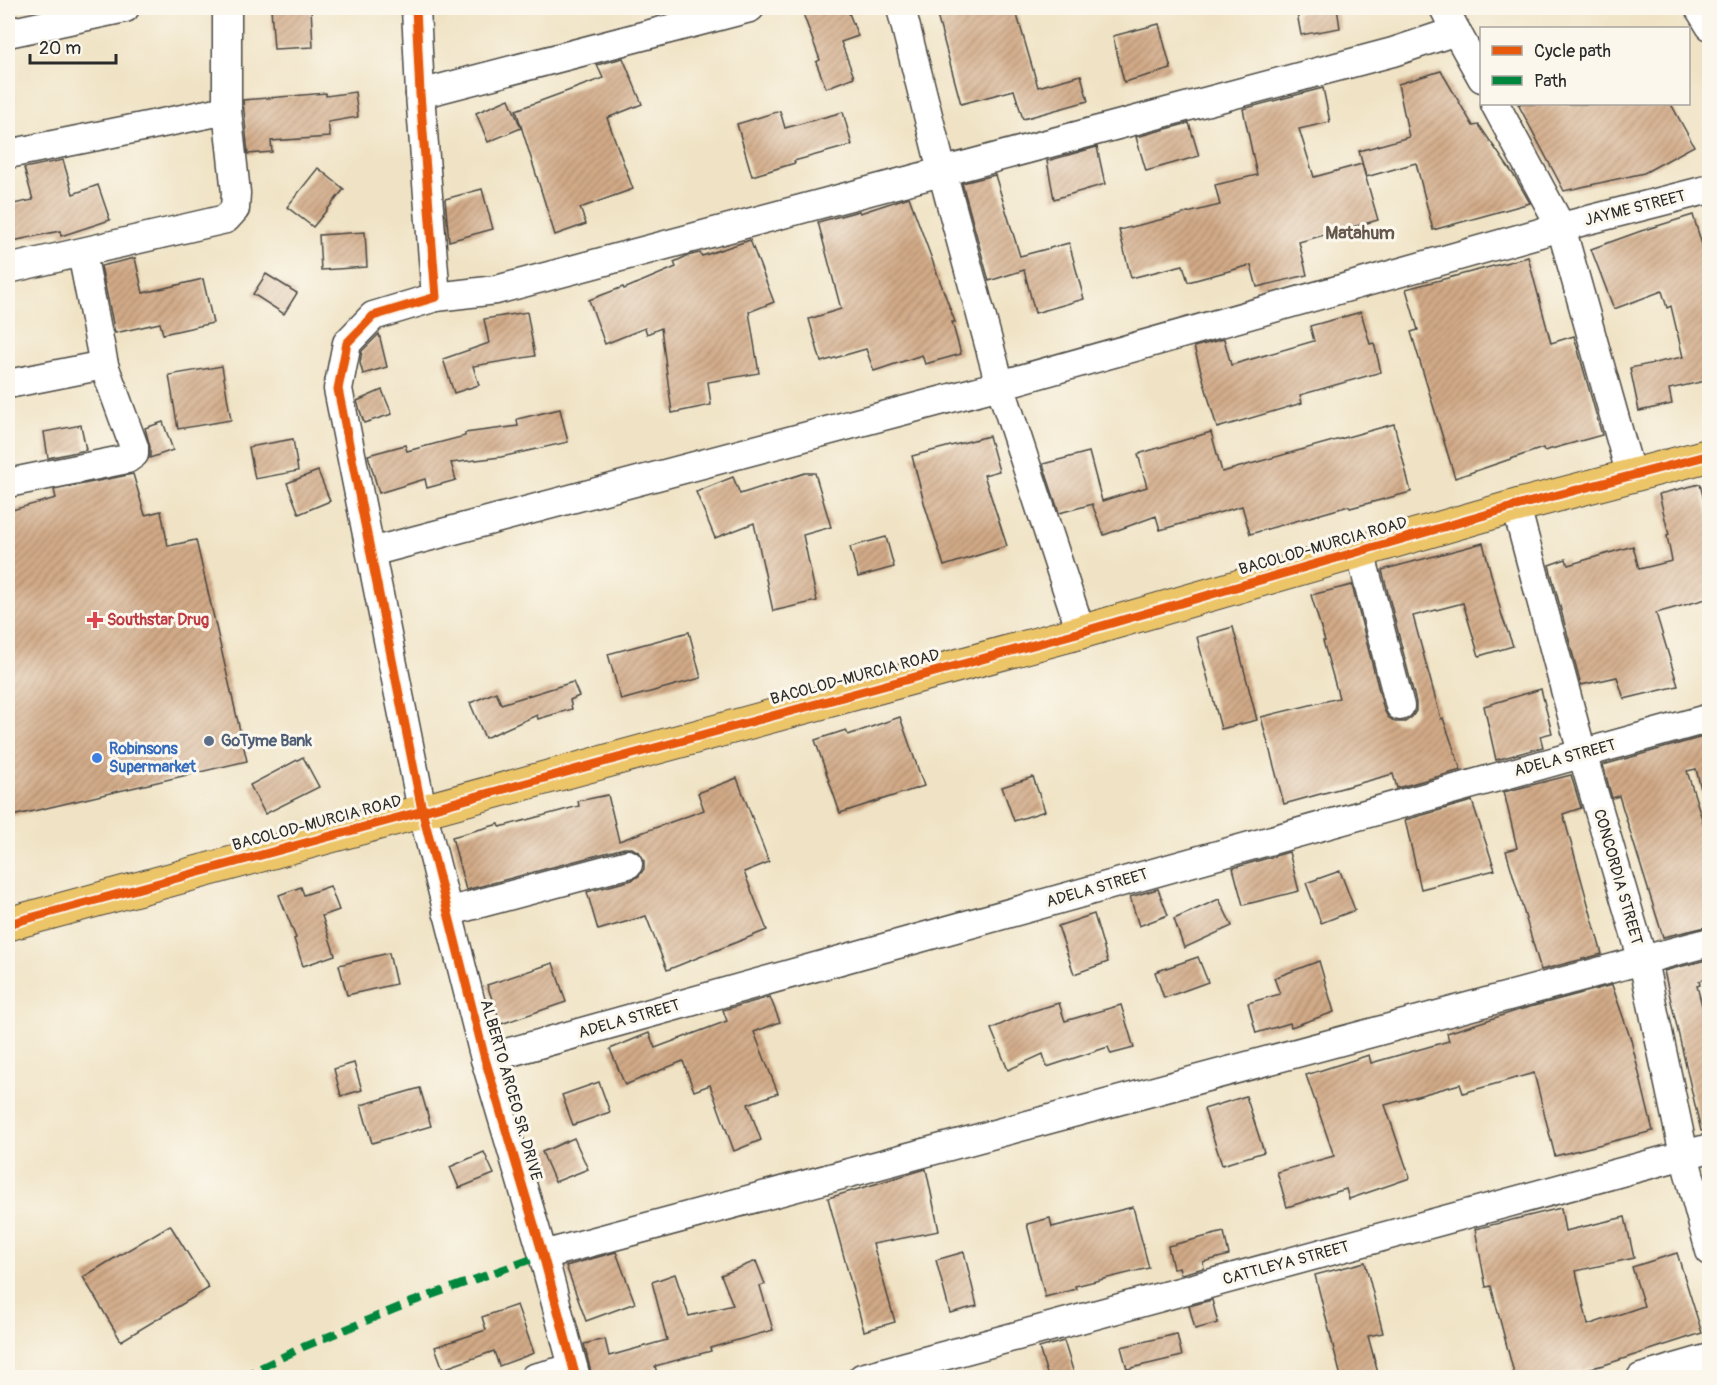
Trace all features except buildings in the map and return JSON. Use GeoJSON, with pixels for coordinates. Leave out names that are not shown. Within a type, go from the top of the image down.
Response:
{"type":"FeatureCollection","features":[{"type":"Feature","properties":{"kind":"main road","name":"BACOLOD-MURCIA ROAD"},"geometry":{"type":"LineString","coordinates":[[8,924],[1081,632],[1516,506],[1710,455]]}},
{"type":"Feature","properties":{"kind":"street"},"geometry":{"type":"LineString","coordinates":[[8,33],[125,8]]}},
{"type":"Feature","properties":{"kind":"street"},"geometry":{"type":"LineString","coordinates":[[8,268],[226,219],[235,209],[236,193],[227,110],[227,8]]}},
{"type":"Feature","properties":{"kind":"street"},"geometry":{"type":"LineString","coordinates":[[416,8],[420,94],[436,297]]}},
{"type":"Feature","properties":{"kind":"street"},"geometry":{"type":"LineString","coordinates":[[420,94],[750,8]]}},
{"type":"Feature","properties":{"kind":"street"},"geometry":{"type":"LineString","coordinates":[[901,8],[942,171],[1000,384],[1081,632]]}},
{"type":"Feature","properties":{"kind":"street"},"geometry":{"type":"LineString","coordinates":[[1699,8],[1710,26]]}},
{"type":"Feature","properties":{"kind":"street"},"geometry":{"type":"LineString","coordinates":[[1450,19],[1480,74]]}},
{"type":"Feature","properties":{"kind":"street","name":"ALBERTO ARCEO SR. DRIVE"},"geometry":{"type":"LineString","coordinates":[[574,1373],[543,1255],[485,1059],[422,810],[338,389],[348,343],[373,316],[436,297],[496,290],[1393,52],[1450,19]]}},
{"type":"Feature","properties":{"kind":"street"},"geometry":{"type":"LineString","coordinates":[[1496,105],[1561,227],[1631,476]]}},
{"type":"Feature","properties":{"kind":"street"},"geometry":{"type":"LineString","coordinates":[[8,153],[227,110]]}},
{"type":"Feature","properties":{"kind":"street","name":"JAYME STREET"},"geometry":{"type":"LineString","coordinates":[[371,552],[1000,384],[1561,227],[1710,189]]}},
{"type":"Feature","properties":{"kind":"street"},"geometry":{"type":"LineString","coordinates":[[8,483],[128,459],[134,454],[134,447],[104,365],[82,253]]}},
{"type":"Feature","properties":{"kind":"street"},"geometry":{"type":"LineString","coordinates":[[8,384],[104,365]]}},
{"type":"Feature","properties":{"kind":"street","name":"CONCORDIA STREET"},"geometry":{"type":"LineString","coordinates":[[1516,506],[1582,753],[1697,1151],[1710,1251]]}},
{"type":"Feature","properties":{"kind":"street"},"geometry":{"type":"LineString","coordinates":[[1360,551],[1401,706]]}},
{"type":"Feature","properties":{"kind":"street","name":"ADELA STREET"},"geometry":{"type":"LineString","coordinates":[[485,1059],[1710,718]]}},
{"type":"Feature","properties":{"kind":"street"},"geometry":{"type":"LineString","coordinates":[[447,912],[628,864]]}},
{"type":"Feature","properties":{"kind":"street"},"geometry":{"type":"LineString","coordinates":[[543,1255],[1710,942]]}},
{"type":"Feature","properties":{"kind":"street","name":"CATTLEYA STREET"},"geometry":{"type":"LineString","coordinates":[[862,1377],[1697,1151]]}},
{"type":"Feature","properties":{"kind":"street"},"geometry":{"type":"LineString","coordinates":[[1641,1377],[1710,1358]]}},
{"type":"Feature","properties":{"kind":"street"},"geometry":{"type":"LineString","coordinates":[[534,1377],[574,1373]]}},
{"type":"Feature","properties":{"kind":"marked path"},"geometry":{"type":"LineString","coordinates":[[240,1378],[303,1347],[409,1303],[543,1255]]}},
{"type":"Feature","properties":{"kind":"cycle path"},"geometry":{"type":"LineString","coordinates":[[416,8],[420,94],[436,297],[373,316],[347,343],[338,389],[422,810],[485,1059],[543,1255],[576,1378]]}},
{"type":"Feature","properties":{"kind":"cycle path"},"geometry":{"type":"LineString","coordinates":[[8,924],[1081,632],[1516,506],[1710,455]]}},
{"type":"Feature","properties":{"kind":"place","name":"Southstar Drug"},"geometry":{"type":"Point","coordinates":[95,620]}},
{"type":"Feature","properties":{"kind":"place","name":"GoTyme Bank"},"geometry":{"type":"Point","coordinates":[209,741]}},
{"type":"Feature","properties":{"kind":"place","name":"Robinsons Supermarket"},"geometry":{"type":"Point","coordinates":[97,758]}},
{"type":"Feature","properties":{"kind":"district","name":"Matahum"},"geometry":{"type":"Point","coordinates":[1360,233]}}]}
